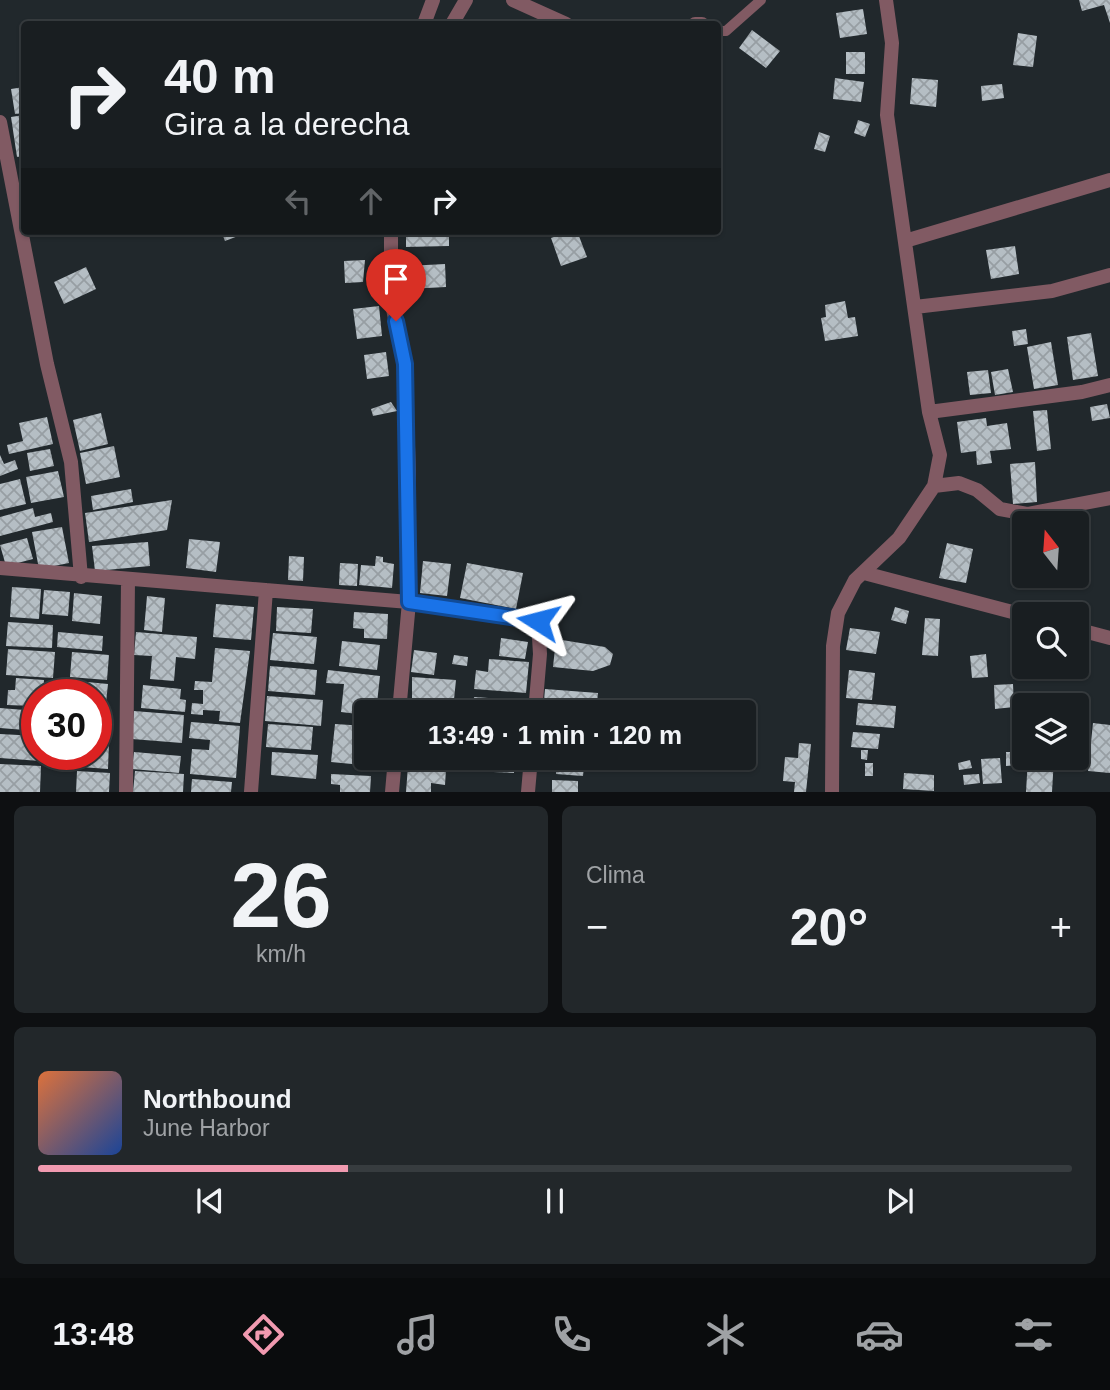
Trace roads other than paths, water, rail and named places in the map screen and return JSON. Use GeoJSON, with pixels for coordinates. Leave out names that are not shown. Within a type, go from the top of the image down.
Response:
{"type":"FeatureCollection","features":[{"type":"Feature","properties":{"kind":"street"},"geometry":{"type":"LineString","coordinates":[[425,21],[433,0]]}},
{"type":"Feature","properties":{"kind":"street"},"geometry":{"type":"LineString","coordinates":[[454,21],[466,0]]}},
{"type":"Feature","properties":{"kind":"street"},"geometry":{"type":"LineString","coordinates":[[513,0],[559,21]]}},
{"type":"Feature","properties":{"kind":"street"},"geometry":{"type":"LineString","coordinates":[[832,792],[833,646],[838,613],[855,580],[899,538],[934,486],[940,455],[929,412],[887,115],[892,43],[886,0]]}},
{"type":"Feature","properties":{"kind":"street"},"geometry":{"type":"LineString","coordinates":[[0,122],[21,230]]}},
{"type":"Feature","properties":{"kind":"street"},"geometry":{"type":"LineString","coordinates":[[905,241],[1110,180]]}},
{"type":"Feature","properties":{"kind":"street"},"geometry":{"type":"LineString","coordinates":[[22,235],[47,364],[71,462],[81,578]]}},
{"type":"Feature","properties":{"kind":"street"},"geometry":{"type":"LineString","coordinates":[[391,235],[391,300],[405,364],[409,602],[400,700]]}},
{"type":"Feature","properties":{"kind":"street"},"geometry":{"type":"LineString","coordinates":[[915,307],[1052,291],[1110,275]]}},
{"type":"Feature","properties":{"kind":"street"},"geometry":{"type":"LineString","coordinates":[[929,412],[1082,392],[1110,385]]}},
{"type":"Feature","properties":{"kind":"street"},"geometry":{"type":"LineString","coordinates":[[934,486],[959,484],[977,490],[1000,509],[1027,514],[1110,498]]}},
{"type":"Feature","properties":{"kind":"street"},"geometry":{"type":"LineString","coordinates":[[0,568],[81,578],[409,602],[538,621],[540,654],[536,700]]}},
{"type":"Feature","properties":{"kind":"street"},"geometry":{"type":"LineString","coordinates":[[864,573],[1012,612]]}},
{"type":"Feature","properties":{"kind":"street"},"geometry":{"type":"LineString","coordinates":[[126,792],[128,580]]}},
{"type":"Feature","properties":{"kind":"street"},"geometry":{"type":"LineString","coordinates":[[251,792],[265,590]]}},
{"type":"Feature","properties":{"kind":"street"},"geometry":{"type":"LineString","coordinates":[[1089,632],[1110,638]]}},
{"type":"Feature","properties":{"kind":"street"},"geometry":{"type":"LineString","coordinates":[[392,792],[394,770]]}},
{"type":"Feature","properties":{"kind":"street"},"geometry":{"type":"LineString","coordinates":[[528,792],[530,770]]}},
{"type":"Feature","properties":{"kind":"lane"},"geometry":{"type":"LineString","coordinates":[[721,30],[726,31],[761,0]]}}]}
